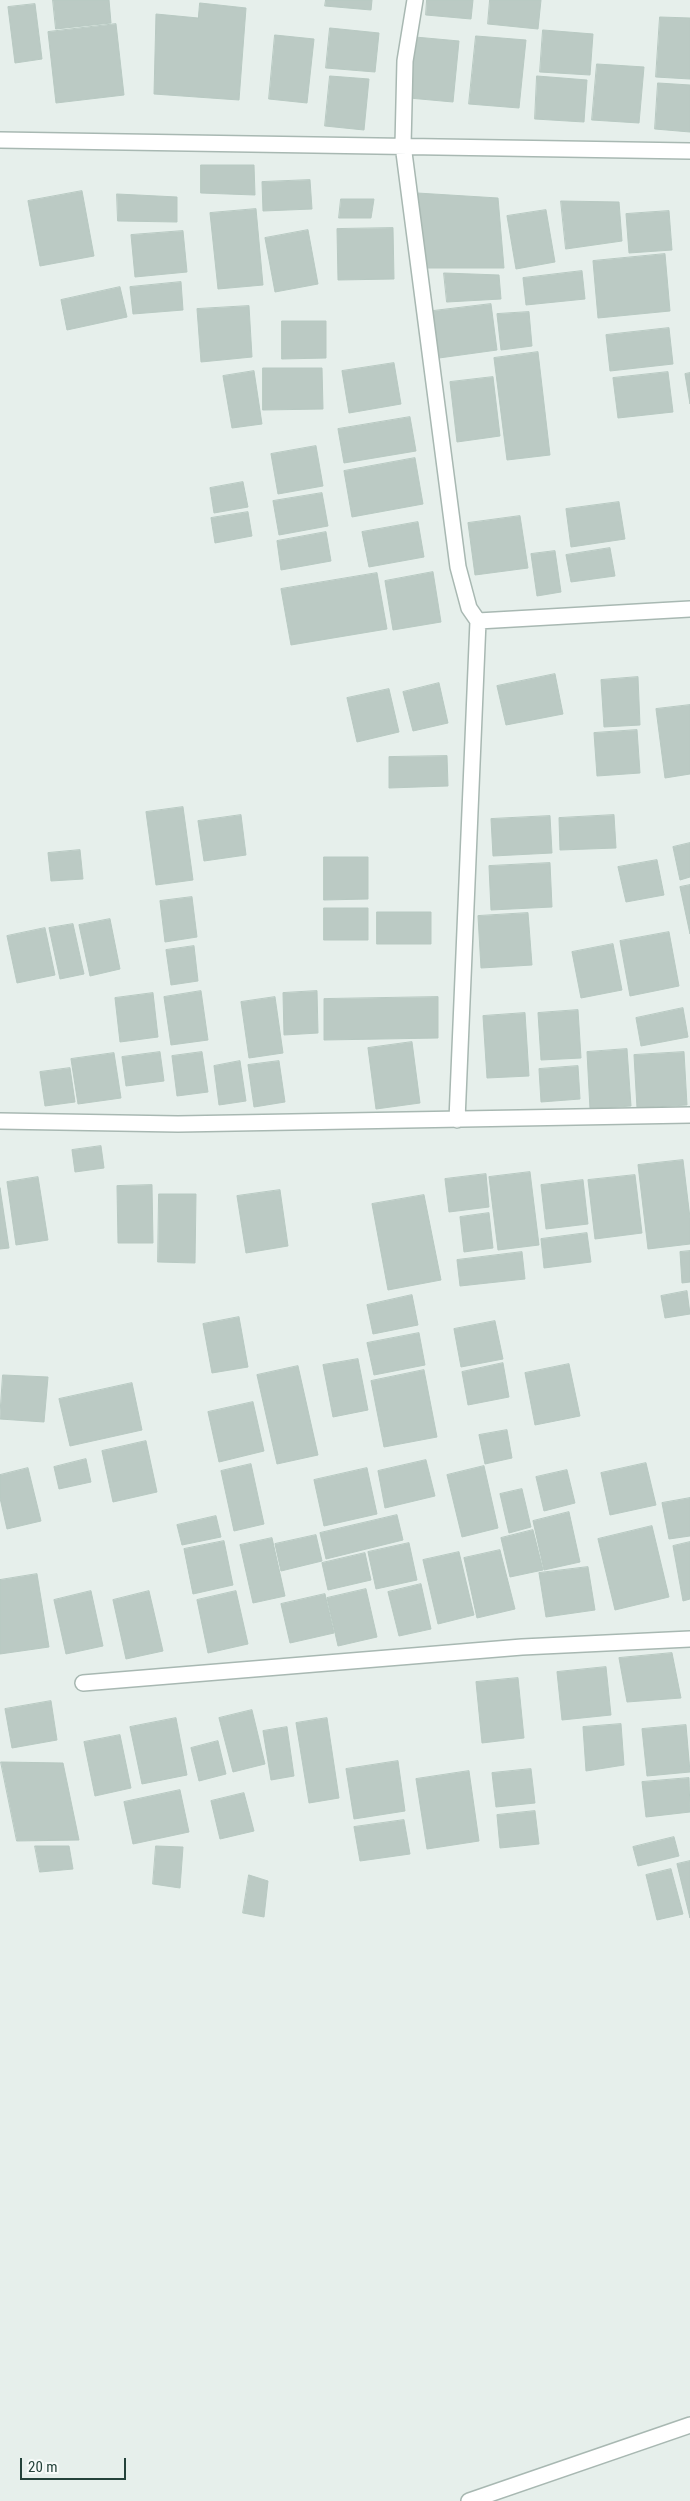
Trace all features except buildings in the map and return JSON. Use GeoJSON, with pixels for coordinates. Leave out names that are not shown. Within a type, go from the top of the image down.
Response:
{"type":"FeatureCollection","features":[{"type":"Feature","properties":{"kind":"street"},"geometry":{"type":"LineString","coordinates":[[415,0],[405,62],[403,145],[458,567],[468,608],[478,621],[457,1120]]}},
{"type":"Feature","properties":{"kind":"street"},"geometry":{"type":"LineString","coordinates":[[0,140],[690,151]]}},
{"type":"Feature","properties":{"kind":"street"},"geometry":{"type":"LineString","coordinates":[[478,621],[690,609]]}},
{"type":"Feature","properties":{"kind":"street"},"geometry":{"type":"LineString","coordinates":[[0,1121],[178,1124],[690,1115]]}},
{"type":"Feature","properties":{"kind":"street"},"geometry":{"type":"LineString","coordinates":[[83,1683],[522,1648],[690,1639]]}},
{"type":"Feature","properties":{"kind":"street"},"geometry":{"type":"LineString","coordinates":[[469,2501],[690,2425]]}}]}
